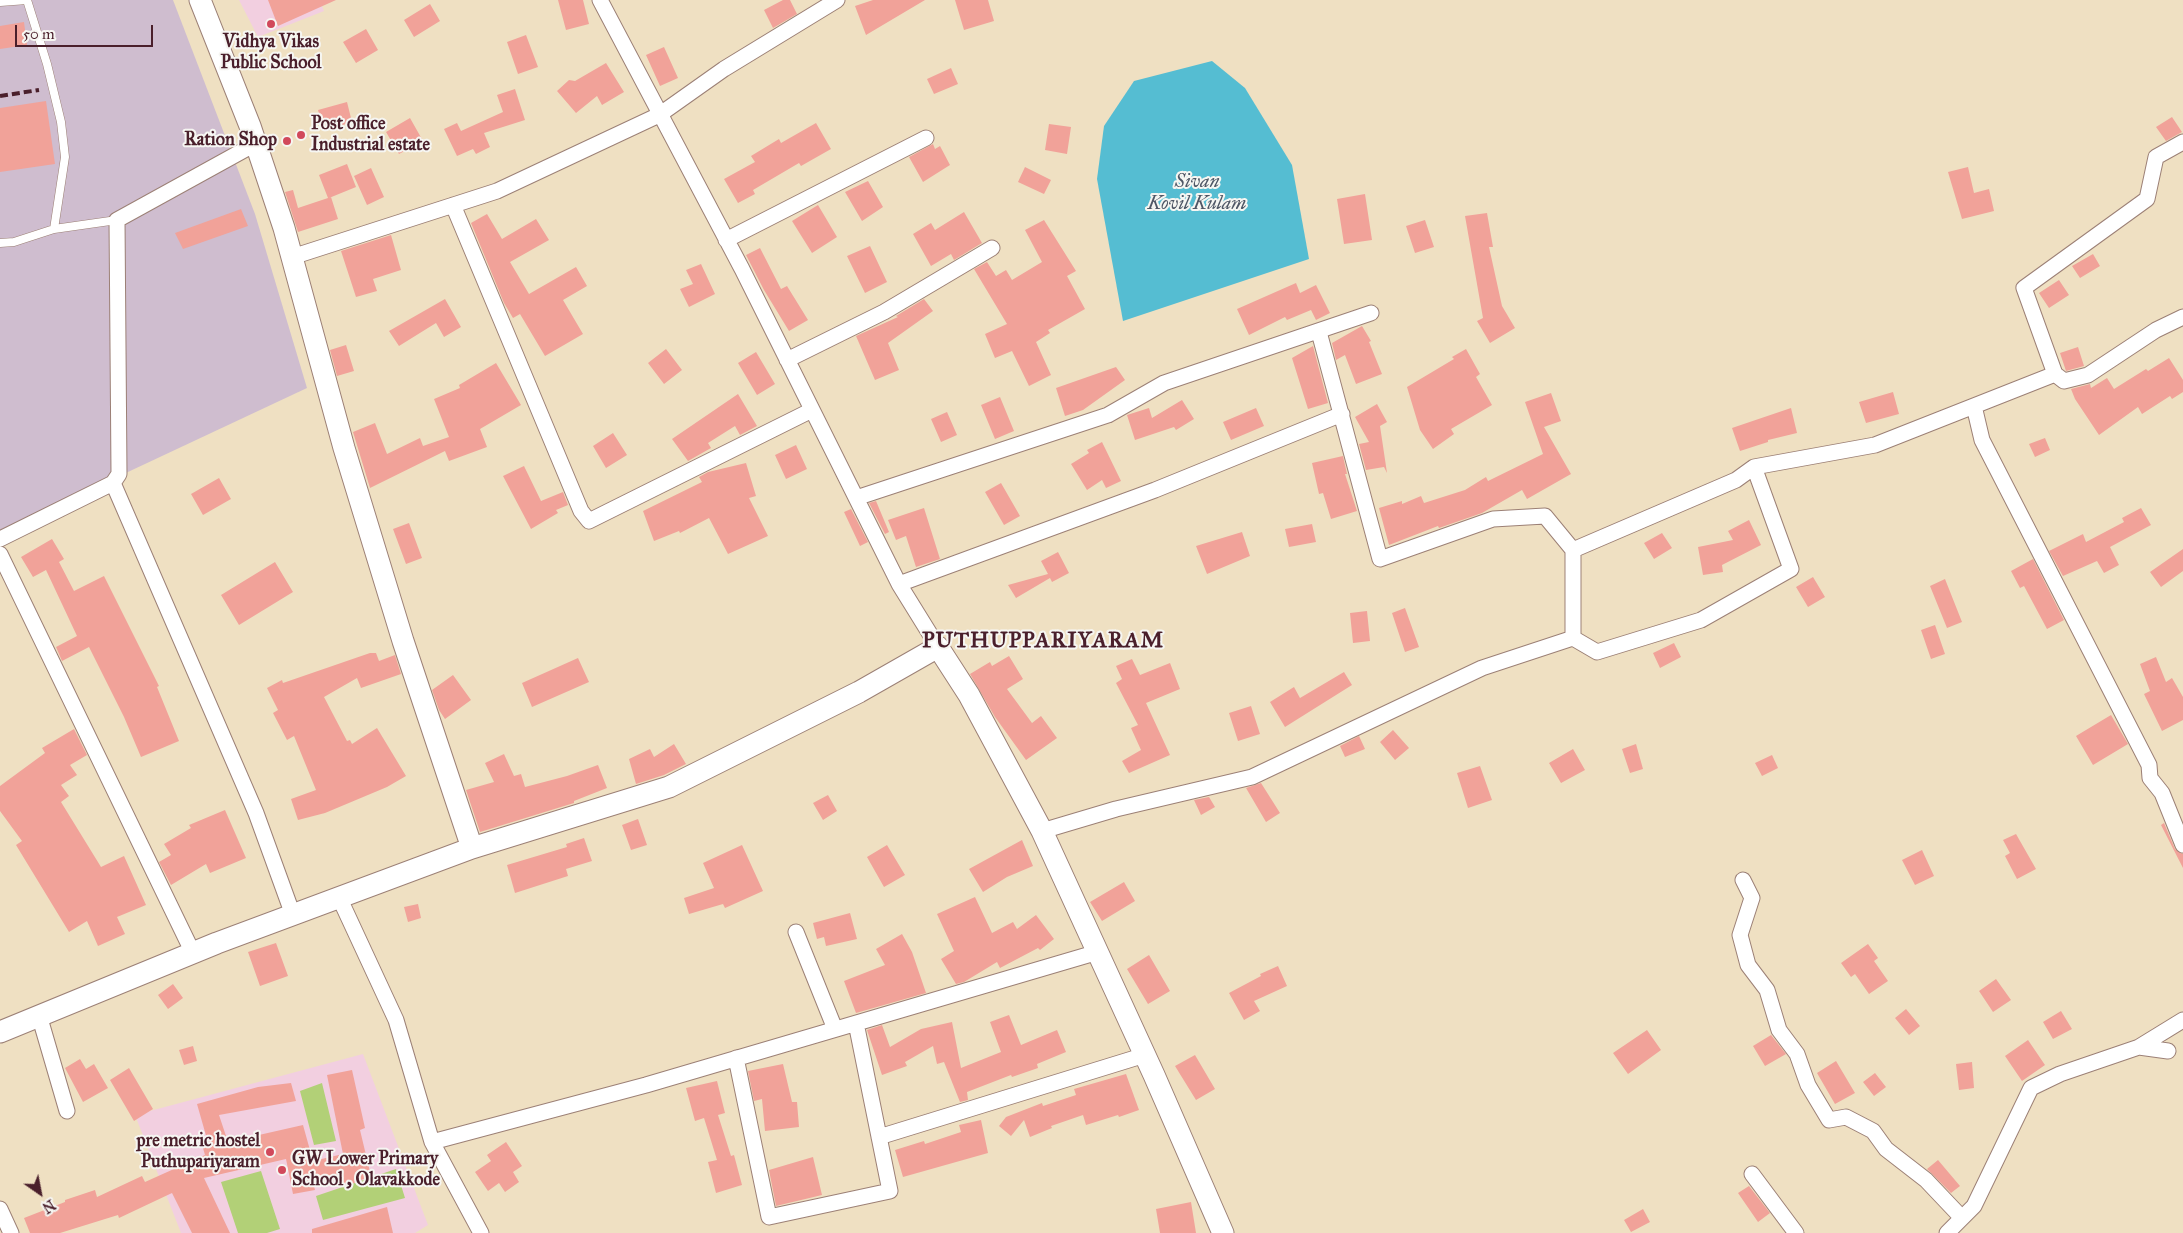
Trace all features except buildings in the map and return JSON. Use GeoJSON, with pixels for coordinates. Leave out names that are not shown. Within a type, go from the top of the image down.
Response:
{"type":"FeatureCollection","features":[{"type":"Feature","properties":{"kind":"street"},"geometry":{"type":"LineString","coordinates":[[200,0],[255,144],[292,257],[344,448],[403,641],[472,848]]}},
{"type":"Feature","properties":{"kind":"street"},"geometry":{"type":"LineString","coordinates":[[600,0],[658,115],[726,240],[899,584],[969,695],[1042,832],[1145,1055],[1223,1233]]}},
{"type":"Feature","properties":{"kind":"street"},"geometry":{"type":"LineString","coordinates":[[292,257],[496,191],[658,115],[724,69],[838,0]]}},
{"type":"Feature","properties":{"kind":"street"},"geometry":{"type":"LineString","coordinates":[[726,240],[926,138]]}},
{"type":"Feature","properties":{"kind":"street"},"geometry":{"type":"LineString","coordinates":[[2183,142],[2156,157],[2147,199],[2024,288],[2055,374],[2064,381],[2088,375],[2156,330],[2183,317]]}},
{"type":"Feature","properties":{"kind":"street"},"geometry":{"type":"LineString","coordinates":[[0,539],[113,483],[119,474],[117,220],[255,144]]}},
{"type":"Feature","properties":{"kind":"street"},"geometry":{"type":"LineString","coordinates":[[452,205],[581,511],[589,521],[812,410]]}},
{"type":"Feature","properties":{"kind":"street"},"geometry":{"type":"LineString","coordinates":[[787,360],[884,312],[992,248]]}},
{"type":"Feature","properties":{"kind":"street"},"geometry":{"type":"LineString","coordinates":[[856,498],[1108,416],[1164,383],[1372,313]]}},
{"type":"Feature","properties":{"kind":"street"},"geometry":{"type":"LineString","coordinates":[[1319,332],[1380,559],[1494,519],[1545,516],[1573,550],[1573,638]]}},
{"type":"Feature","properties":{"kind":"street"},"geometry":{"type":"LineString","coordinates":[[1573,550],[1736,480],[1754,467],[1874,445],[2055,374]]}},
{"type":"Feature","properties":{"kind":"street"},"geometry":{"type":"LineString","coordinates":[[1974,406],[1982,440],[2149,765],[2150,778],[2162,793],[2183,846]]}},
{"type":"Feature","properties":{"kind":"street"},"geometry":{"type":"LineString","coordinates":[[899,584],[1155,490],[1342,414]]}},
{"type":"Feature","properties":{"kind":"street"},"geometry":{"type":"LineString","coordinates":[[1042,832],[1116,809],[1252,777],[1482,668],[1573,638],[1597,652],[1701,620],[1791,569],[1754,467]]}},
{"type":"Feature","properties":{"kind":"street"},"geometry":{"type":"LineString","coordinates":[[113,483],[256,813],[293,915]]}},
{"type":"Feature","properties":{"kind":"street"},"geometry":{"type":"LineString","coordinates":[[0,554],[193,952]]}},
{"type":"Feature","properties":{"kind":"street"},"geometry":{"type":"LineString","coordinates":[[0,1032],[39,1014],[193,952],[472,848],[669,787],[859,692],[938,647]]}},
{"type":"Feature","properties":{"kind":"street"},"geometry":{"type":"LineString","coordinates":[[1743,880],[1752,898],[1740,935],[1748,964],[1767,990],[1779,1030],[1797,1054],[1808,1085],[1829,1120],[1846,1117],[1873,1131],[1886,1149],[1926,1180],[1962,1218]]}},
{"type":"Feature","properties":{"kind":"street"},"geometry":{"type":"LineString","coordinates":[[339,897],[396,1020],[432,1142],[481,1233]]}},
{"type":"Feature","properties":{"kind":"street"},"geometry":{"type":"LineString","coordinates":[[796,932],[835,1029]]}},
{"type":"Feature","properties":{"kind":"street"},"geometry":{"type":"LineString","coordinates":[[432,1142],[646,1085],[1098,952]]}},
{"type":"Feature","properties":{"kind":"street"},"geometry":{"type":"LineString","coordinates":[[39,1014],[67,1111]]}},
{"type":"Feature","properties":{"kind":"street"},"geometry":{"type":"LineString","coordinates":[[1947,1233],[1974,1206],[2031,1088],[2060,1074],[2139,1047],[2183,1020]]}},
{"type":"Feature","properties":{"kind":"street"},"geometry":{"type":"LineString","coordinates":[[736,1058],[769,1217],[890,1191],[856,1023]]}},
{"type":"Feature","properties":{"kind":"street"},"geometry":{"type":"LineString","coordinates":[[2139,1047],[2168,1051]]}},
{"type":"Feature","properties":{"kind":"street"},"geometry":{"type":"LineString","coordinates":[[879,1137],[1145,1055]]}},
{"type":"Feature","properties":{"kind":"street"},"geometry":{"type":"LineString","coordinates":[[1752,1174],[1796,1233]]}},
{"type":"Feature","properties":{"kind":"street"},"geometry":{"type":"LineString","coordinates":[[0,1209],[11,1233]]}},
{"type":"Feature","properties":{"kind":"lane"},"geometry":{"type":"LineString","coordinates":[[0,2],[27,0],[47,64],[61,122],[65,156],[54,229]]}},
{"type":"Feature","properties":{"kind":"lane"},"geometry":{"type":"LineString","coordinates":[[0,243],[14,242],[54,229],[117,220]]}},
{"type":"Feature","properties":{"kind":"shaded area"},"geometry":{"type":"Polygon","coordinates":[[[0,0],[173,0],[255,214],[307,388],[0,532],[0,0]]]}},
{"type":"Feature","properties":{"kind":"shaded area","name":"Vidhya Vikas Public School"},"geometry":{"type":"Polygon","coordinates":[[[239,0],[319,0],[324,11],[258,37],[239,0]]]}},
{"type":"Feature","properties":{"kind":"shaded area","name":"GW Lower Primary School , Olavakkode"},"geometry":{"type":"Polygon","coordinates":[[[363,1054],[428,1225],[415,1233],[181,1233],[135,1115],[363,1054]]]}},
{"type":"Feature","properties":{"kind":"green space"},"geometry":{"type":"Polygon","coordinates":[[[322,1083],[336,1141],[314,1145],[300,1091],[322,1083]]]}},
{"type":"Feature","properties":{"kind":"green space"},"geometry":{"type":"Polygon","coordinates":[[[396,1169],[405,1198],[323,1220],[316,1196],[396,1169]]]}},
{"type":"Feature","properties":{"kind":"green space"},"geometry":{"type":"Polygon","coordinates":[[[261,1171],[280,1229],[267,1233],[238,1233],[221,1182],[261,1171]]]}},
{"type":"Feature","properties":{"kind":"water","name":"Sivan Kovil Kulam"},"geometry":{"type":"Polygon","coordinates":[[[1212,61],[1245,88],[1292,165],[1309,259],[1123,321],[1097,179],[1104,126],[1134,81],[1212,61]]]}},
{"type":"Feature","properties":{"kind":"railway"},"geometry":{"type":"LineString","coordinates":[[0,96],[39,90]]}},
{"type":"Feature","properties":{"kind":"place","name":"Vidhya Vikas Public School"},"geometry":{"type":"Point","coordinates":[271,24]}},
{"type":"Feature","properties":{"kind":"place","name":"Post office Industrial estate"},"geometry":{"type":"Point","coordinates":[301,135]}},
{"type":"Feature","properties":{"kind":"place","name":"Ration Shop"},"geometry":{"type":"Point","coordinates":[287,141]}},
{"type":"Feature","properties":{"kind":"place","name":"pre metric hostel Puthupariyaram"},"geometry":{"type":"Point","coordinates":[270,1152]}},
{"type":"Feature","properties":{"kind":"place","name":"GW Lower Primary School , Olavakkode"},"geometry":{"type":"Point","coordinates":[282,1170]}},
{"type":"Feature","properties":{"kind":"district","name":"PUTHUPPARIYARAM"},"geometry":{"type":"Point","coordinates":[1043,642]}}]}
